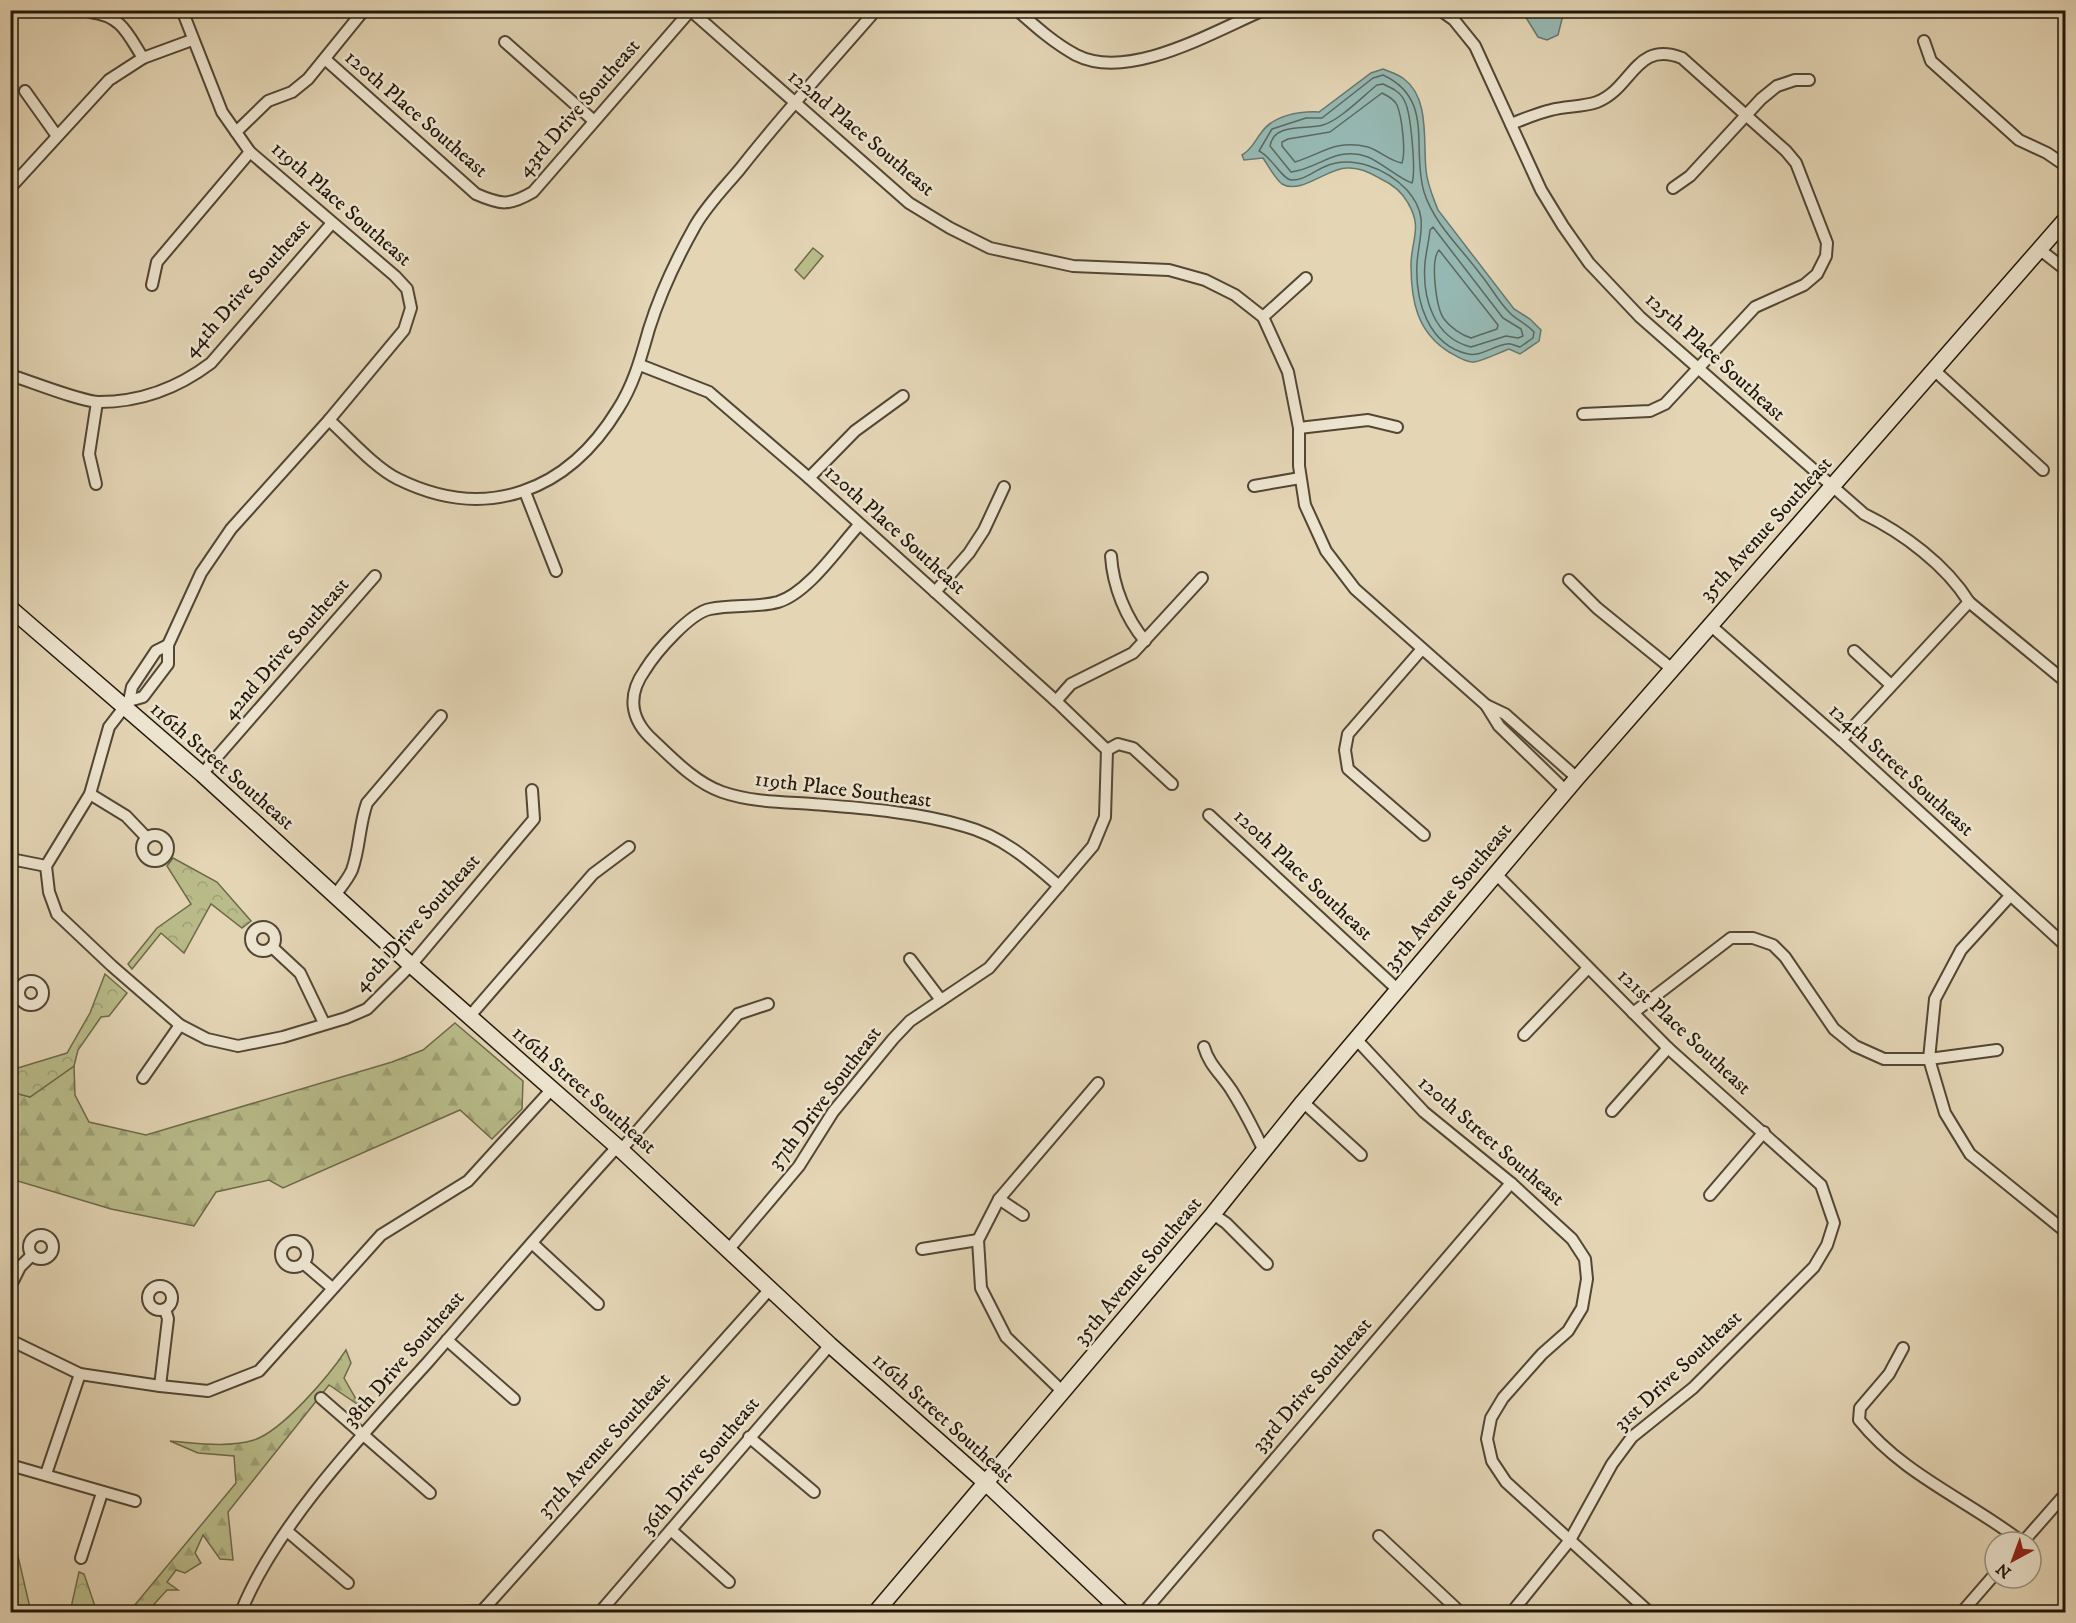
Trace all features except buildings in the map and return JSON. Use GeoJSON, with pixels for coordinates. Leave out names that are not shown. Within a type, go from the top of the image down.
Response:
{"type":"FeatureCollection","features":[{"type":"Feature","properties":{"kind":"street","name":"119th Place Southeast"},"geometry":{"type":"LineString","coordinates":[[182,10],[222,112],[250,152],[395,276],[407,289],[411,308],[404,330],[329,420]]}},
{"type":"Feature","properties":{"kind":"street"},"geometry":{"type":"LineString","coordinates":[[236,132],[268,101],[292,92],[308,79],[364,10]]}},
{"type":"Feature","properties":{"kind":"street"},"geometry":{"type":"LineString","coordinates":[[127,704],[143,697],[168,663],[168,645],[201,573],[231,529],[329,420],[396,478],[435,494],[468,499],[525,492],[556,478],[586,452],[619,409],[640,365],[649,328],[671,274],[696,224],[794,103],[876,10]]}},
{"type":"Feature","properties":{"kind":"street"},"geometry":{"type":"LineString","coordinates":[[1017,10],[1047,36],[1078,56],[1110,63],[1137,62],[1161,54],[1264,10]]}},
{"type":"Feature","properties":{"kind":"street","name":"125th Place Southeast"},"geometry":{"type":"LineString","coordinates":[[1440,10],[1454,20],[1475,46],[1541,190],[1589,263],[1640,317],[1697,368],[1864,514],[1894,529],[1959,586],[1969,602],[2066,682]]}},
{"type":"Feature","properties":{"kind":"street","name":"122nd Place Southeast"},"geometry":{"type":"LineString","coordinates":[[691,11],[909,203],[950,228],[990,248],[1073,266],[1169,270],[1205,280],[1235,295],[1263,316],[1288,372],[1299,428],[1300,478],[1305,505],[1326,551],[1355,589],[1486,705],[1505,714],[1577,778]]}},
{"type":"Feature","properties":{"kind":"street","name":"43rd Drive Southeast"},"geometry":{"type":"LineString","coordinates":[[517,201],[533,192],[691,11]]}},
{"type":"Feature","properties":{"kind":"street"},"geometry":{"type":"LineString","coordinates":[[90,12],[106,14],[121,23],[143,58]]}},
{"type":"Feature","properties":{"kind":"street"},"geometry":{"type":"LineString","coordinates":[[10,188],[109,80],[143,58],[192,40]]}},
{"type":"Feature","properties":{"kind":"street"},"geometry":{"type":"LineString","coordinates":[[1924,41],[1931,61],[2019,140],[2047,153],[2066,166]]}},
{"type":"Feature","properties":{"kind":"street"},"geometry":{"type":"LineString","coordinates":[[505,42],[594,121]]}},
{"type":"Feature","properties":{"kind":"street"},"geometry":{"type":"LineString","coordinates":[[1511,124],[1549,110],[1598,101],[1615,90],[1644,59],[1670,53],[1682,58],[1796,163],[1827,243],[1826,256],[1817,274],[1804,285],[1755,307],[1665,404],[1650,411],[1583,414]]}},
{"type":"Feature","properties":{"kind":"street","name":"120th Place Southeast"},"geometry":{"type":"LineString","coordinates":[[325,59],[476,194],[498,203],[517,201]]}},
{"type":"Feature","properties":{"kind":"street"},"geometry":{"type":"LineString","coordinates":[[1673,188],[1690,176],[1761,99],[1778,86],[1795,80],[1809,80]]}},
{"type":"Feature","properties":{"kind":"street"},"geometry":{"type":"LineString","coordinates":[[25,91],[57,136]]}},
{"type":"Feature","properties":{"kind":"street"},"geometry":{"type":"LineString","coordinates":[[152,285],[157,262],[250,152]]}},
{"type":"Feature","properties":{"kind":"street","name":"35th Avenue Southeast"},"geometry":{"type":"LineString","coordinates":[[876,1612],[1213,1214],[1397,989],[1577,778],[1709,624],[2066,219]]}},
{"type":"Feature","properties":{"kind":"street","name":"44th Drive Southeast"},"geometry":{"type":"LineString","coordinates":[[97,402],[162,392],[187,381],[211,363],[332,223]]}},
{"type":"Feature","properties":{"kind":"street"},"geometry":{"type":"LineString","coordinates":[[2039,249],[2066,270]]}},
{"type":"Feature","properties":{"kind":"street"},"geometry":{"type":"LineString","coordinates":[[1263,316],[1306,279]]}},
{"type":"Feature","properties":{"kind":"street","name":"120th Place Southeast"},"geometry":{"type":"LineString","coordinates":[[640,365],[709,392],[809,478],[1056,701],[1107,750]]}},
{"type":"Feature","properties":{"kind":"street"},"geometry":{"type":"LineString","coordinates":[[1934,370],[2043,470]]}},
{"type":"Feature","properties":{"kind":"street"},"geometry":{"type":"LineString","coordinates":[[10,375],[97,402],[89,454],[96,484]]}},
{"type":"Feature","properties":{"kind":"street"},"geometry":{"type":"LineString","coordinates":[[809,478],[855,431],[903,396]]}},
{"type":"Feature","properties":{"kind":"street"},"geometry":{"type":"LineString","coordinates":[[1299,428],[1368,420],[1397,427]]}},
{"type":"Feature","properties":{"kind":"street"},"geometry":{"type":"LineString","coordinates":[[1254,486],[1300,478]]}},
{"type":"Feature","properties":{"kind":"street"},"geometry":{"type":"LineString","coordinates":[[935,592],[969,553],[984,530],[1004,487]]}},
{"type":"Feature","properties":{"kind":"street"},"geometry":{"type":"LineString","coordinates":[[525,492],[556,571]]}},
{"type":"Feature","properties":{"kind":"street","name":"119th Place Southeast"},"geometry":{"type":"LineString","coordinates":[[859,525],[801,589],[786,598],[778,602],[708,609],[689,620],[645,669],[632,692],[635,716],[648,736],[688,773],[721,792],[762,802],[874,810],[962,825],[989,834],[1025,857],[1059,886]]}},
{"type":"Feature","properties":{"kind":"street"},"geometry":{"type":"LineString","coordinates":[[1110,556],[1119,595],[1135,629],[1145,641]]}},
{"type":"Feature","properties":{"kind":"street","name":"42nd Drive Southeast"},"geometry":{"type":"LineString","coordinates":[[202,774],[375,576]]}},
{"type":"Feature","properties":{"kind":"street"},"geometry":{"type":"LineString","coordinates":[[1056,701],[1071,684],[1117,663],[1145,641],[1202,578]]}},
{"type":"Feature","properties":{"kind":"street"},"geometry":{"type":"LineString","coordinates":[[1569,580],[1597,608],[1672,669]]}},
{"type":"Feature","properties":{"kind":"street"},"geometry":{"type":"LineString","coordinates":[[1841,740],[1969,602]]}},
{"type":"Feature","properties":{"kind":"street","name":"116th Street Southeast"},"geometry":{"type":"LineString","coordinates":[[14,616],[127,704],[411,965],[619,1148],[830,1345],[986,1483],[1122,1612]]}},
{"type":"Feature","properties":{"kind":"street","name":"124th Street Southeast"},"geometry":{"type":"LineString","coordinates":[[1709,624],[1841,740],[2066,946]]}},
{"type":"Feature","properties":{"kind":"street"},"geometry":{"type":"LineString","coordinates":[[10,862],[16,860],[46,866],[90,794],[109,727],[127,704],[132,687],[156,651],[168,645]]}},
{"type":"Feature","properties":{"kind":"street"},"geometry":{"type":"LineString","coordinates":[[1422,649],[1348,734],[1345,750],[1348,769],[1424,835]]}},
{"type":"Feature","properties":{"kind":"street"},"geometry":{"type":"LineString","coordinates":[[1854,651],[1891,685]]}},
{"type":"Feature","properties":{"kind":"street","name":"122nd Place Southeast"},"geometry":{"type":"LineString","coordinates":[[1486,705],[1499,726],[1566,791]]}},
{"type":"Feature","properties":{"kind":"street"},"geometry":{"type":"LineString","coordinates":[[336,894],[351,873],[367,803],[441,716]]}},
{"type":"Feature","properties":{"kind":"street"},"geometry":{"type":"LineString","coordinates":[[1107,750],[1118,744],[1132,748],[1172,784]]}},
{"type":"Feature","properties":{"kind":"street","name":"37th Drive Southeast"},"geometry":{"type":"LineString","coordinates":[[729,1249],[799,1166],[833,1112],[861,1076],[910,1021],[989,968],[1093,846],[1105,817],[1107,750]]}},
{"type":"Feature","properties":{"kind":"street","name":"40th Drive Southeast"},"geometry":{"type":"LineString","coordinates":[[46,866],[49,892],[57,914],[180,1026],[207,1039],[238,1046],[283,1037],[368,1009],[411,965],[534,819],[532,790]]}},
{"type":"Feature","properties":{"kind":"street"},"geometry":{"type":"LineString","coordinates":[[90,794],[109,803],[126,816],[147,838]]}},
{"type":"Feature","properties":{"kind":"street","name":"120th Place Southeast"},"geometry":{"type":"LineString","coordinates":[[1209,815],[1397,989]]}},
{"type":"Feature","properties":{"kind":"street"},"geometry":{"type":"LineString","coordinates":[[469,1017],[593,874],[629,847]]}},
{"type":"Feature","properties":{"kind":"street","name":"121st Place Southeast"},"geometry":{"type":"LineString","coordinates":[[1496,874],[1668,1048],[1764,1131],[1821,1185],[1834,1223]]}},
{"type":"Feature","properties":{"kind":"street"},"geometry":{"type":"LineString","coordinates":[[2010,896],[1961,950],[1935,999],[1929,1059],[1945,1113],[1970,1154],[2066,1232]]}},
{"type":"Feature","properties":{"kind":"street"},"geometry":{"type":"LineString","coordinates":[[1633,1013],[1731,938],[1753,938],[1773,945],[1785,957],[1834,1029],[1855,1046],[1884,1059],[1929,1059],[1997,1050]]}},
{"type":"Feature","properties":{"kind":"street"},"geometry":{"type":"LineString","coordinates":[[272,947],[300,973],[324,1023]]}},
{"type":"Feature","properties":{"kind":"street"},"geometry":{"type":"LineString","coordinates":[[910,959],[941,1000]]}},
{"type":"Feature","properties":{"kind":"street"},"geometry":{"type":"LineString","coordinates":[[1524,1035],[1588,968]]}},
{"type":"Feature","properties":{"kind":"street","name":"38th Drive Southeast"},"geometry":{"type":"LineString","coordinates":[[241,1612],[247,1597],[287,1531],[363,1435],[738,1014],[768,1004]]}},
{"type":"Feature","properties":{"kind":"street"},"geometry":{"type":"LineString","coordinates":[[143,1078],[180,1026]]}},
{"type":"Feature","properties":{"kind":"street","name":"120th Street Southeast"},"geometry":{"type":"LineString","coordinates":[[1356,1039],[1424,1112],[1511,1183],[1572,1239],[1585,1259],[1587,1279],[1582,1308],[1568,1331],[1542,1354],[1503,1398],[1491,1418],[1487,1439],[1492,1461],[1506,1482],[1570,1540]]}},
{"type":"Feature","properties":{"kind":"street"},"geometry":{"type":"LineString","coordinates":[[1204,1047],[1209,1063],[1225,1080],[1242,1107],[1264,1151]]}},
{"type":"Feature","properties":{"kind":"street"},"geometry":{"type":"LineString","coordinates":[[1611,1111],[1668,1048]]}},
{"type":"Feature","properties":{"kind":"street"},"geometry":{"type":"LineString","coordinates":[[1063,1392],[1006,1337],[981,1288],[978,1240],[999,1199],[1098,1083]]}},
{"type":"Feature","properties":{"kind":"street"},"geometry":{"type":"LineString","coordinates":[[10,1340],[80,1374],[160,1386],[208,1391],[259,1371],[331,1287],[381,1235],[468,1181],[551,1090]]}},
{"type":"Feature","properties":{"kind":"street"},"geometry":{"type":"LineString","coordinates":[[1303,1102],[1361,1155]]}},
{"type":"Feature","properties":{"kind":"street"},"geometry":{"type":"LineString","coordinates":[[1710,1195],[1764,1131]]}},
{"type":"Feature","properties":{"kind":"street","name":"33rd Drive Southeast"},"geometry":{"type":"LineString","coordinates":[[1144,1612],[1511,1183]]}},
{"type":"Feature","properties":{"kind":"street"},"geometry":{"type":"LineString","coordinates":[[999,1199],[1023,1215]]}},
{"type":"Feature","properties":{"kind":"street"},"geometry":{"type":"LineString","coordinates":[[1213,1214],[1226,1223],[1267,1264]]}},
{"type":"Feature","properties":{"kind":"street","name":"31st Drive Southeast"},"geometry":{"type":"LineString","coordinates":[[1512,1612],[1570,1540],[1612,1464],[1632,1437],[1693,1388],[1814,1267],[1827,1245],[1834,1223]]}},
{"type":"Feature","properties":{"kind":"street"},"geometry":{"type":"LineString","coordinates":[[922,1249],[978,1240]]}},
{"type":"Feature","properties":{"kind":"street"},"geometry":{"type":"LineString","coordinates":[[532,1243],[598,1304]]}},
{"type":"Feature","properties":{"kind":"street"},"geometry":{"type":"LineString","coordinates":[[10,1287],[20,1267],[32,1255]]}},
{"type":"Feature","properties":{"kind":"street"},"geometry":{"type":"LineString","coordinates":[[303,1263],[331,1287]]}},
{"type":"Feature","properties":{"kind":"street","name":"37th Avenue Southeast"},"geometry":{"type":"LineString","coordinates":[[461,1612],[482,1611],[770,1289]]}},
{"type":"Feature","properties":{"kind":"street"},"geometry":{"type":"LineString","coordinates":[[160,1386],[168,1319],[165,1309]]}},
{"type":"Feature","properties":{"kind":"street"},"geometry":{"type":"LineString","coordinates":[[447,1340],[514,1399]]}},
{"type":"Feature","properties":{"kind":"street","name":"36th Drive Southeast"},"geometry":{"type":"LineString","coordinates":[[600,1612],[830,1345]]}},
{"type":"Feature","properties":{"kind":"street"},"geometry":{"type":"LineString","coordinates":[[1903,1348],[1888,1374],[1860,1408],[1859,1420],[1869,1433],[1912,1471],[2007,1530]]}},
{"type":"Feature","properties":{"kind":"street"},"geometry":{"type":"LineString","coordinates":[[46,1474],[80,1374]]}},
{"type":"Feature","properties":{"kind":"street"},"geometry":{"type":"LineString","coordinates":[[321,1398],[430,1493]]}},
{"type":"Feature","properties":{"kind":"street"},"geometry":{"type":"LineString","coordinates":[[749,1437],[814,1492]]}},
{"type":"Feature","properties":{"kind":"street"},"geometry":{"type":"LineString","coordinates":[[10,1465],[135,1501]]}},
{"type":"Feature","properties":{"kind":"street"},"geometry":{"type":"LineString","coordinates":[[81,1558],[102,1492]]}},
{"type":"Feature","properties":{"kind":"street"},"geometry":{"type":"LineString","coordinates":[[2033,1530],[2066,1493]]}},
{"type":"Feature","properties":{"kind":"street"},"geometry":{"type":"LineString","coordinates":[[671,1530],[729,1582]]}},
{"type":"Feature","properties":{"kind":"street"},"geometry":{"type":"LineString","coordinates":[[287,1531],[348,1583]]}},
{"type":"Feature","properties":{"kind":"street"},"geometry":{"type":"LineString","coordinates":[[1379,1536],[1460,1612]]}},
{"type":"Feature","properties":{"kind":"street"},"geometry":{"type":"LineString","coordinates":[[1570,1540],[1649,1612]]}},
{"type":"Feature","properties":{"kind":"street"},"geometry":{"type":"LineString","coordinates":[[1962,1612],[1983,1588]]}},
{"type":"Feature","properties":{"kind":"green space"},"geometry":{"type":"Polygon","coordinates":[[[813,248],[823,256],[804,279],[795,270],[813,248]]]}},
{"type":"Feature","properties":{"kind":"green space"},"geometry":{"type":"Polygon","coordinates":[[[173,858],[217,882],[251,921],[242,928],[211,904],[184,953],[161,933],[132,969],[128,964],[157,928],[191,904],[167,866],[173,858]]]}},
{"type":"Feature","properties":{"kind":"green space"},"geometry":{"type":"Polygon","coordinates":[[[105,974],[127,993],[109,1016],[101,1017],[78,1050],[74,1066],[30,1097],[11,1092],[11,1070],[67,1053],[90,1013],[105,974]]]}},
{"type":"Feature","properties":{"kind":"green space"},"geometry":{"type":"Polygon","coordinates":[[[455,1023],[523,1081],[522,1109],[492,1139],[460,1110],[283,1188],[269,1180],[216,1192],[194,1226],[111,1209],[11,1179],[11,1092],[30,1097],[74,1066],[75,1095],[89,1122],[146,1135],[392,1062],[423,1050],[455,1023]]]}},
{"type":"Feature","properties":{"kind":"green space"},"geometry":{"type":"Polygon","coordinates":[[[346,1350],[351,1363],[344,1378],[360,1406],[329,1385],[228,1512],[233,1560],[220,1559],[203,1535],[195,1553],[201,1563],[185,1573],[176,1570],[167,1582],[178,1590],[167,1590],[147,1612],[129,1612],[236,1483],[234,1456],[198,1453],[170,1441],[234,1444],[265,1435],[304,1401],[346,1350]]]}},
{"type":"Feature","properties":{"kind":"green space"},"geometry":{"type":"Polygon","coordinates":[[[10,1538],[14,1539],[31,1612],[11,1612],[10,1538]]]}},
{"type":"Feature","properties":{"kind":"green space"},"geometry":{"type":"Polygon","coordinates":[[[79,1572],[84,1574],[97,1612],[70,1612],[79,1572]]]}},
{"type":"Feature","properties":{"kind":"water"},"geometry":{"type":"Polygon","coordinates":[[[1522,11],[1564,11],[1558,35],[1547,40],[1538,37],[1522,11]]]}},
{"type":"Feature","properties":{"kind":"water"},"geometry":{"type":"Polygon","coordinates":[[[1383,69],[1404,79],[1418,97],[1424,121],[1427,175],[1438,210],[1514,309],[1530,319],[1541,330],[1539,341],[1520,354],[1509,349],[1478,361],[1468,361],[1449,352],[1430,335],[1418,314],[1412,291],[1411,256],[1415,220],[1406,199],[1393,186],[1361,169],[1352,168],[1339,169],[1306,184],[1289,186],[1279,182],[1263,158],[1244,160],[1242,155],[1251,148],[1272,122],[1295,113],[1319,112],[1371,73],[1383,69]]]}}]}
